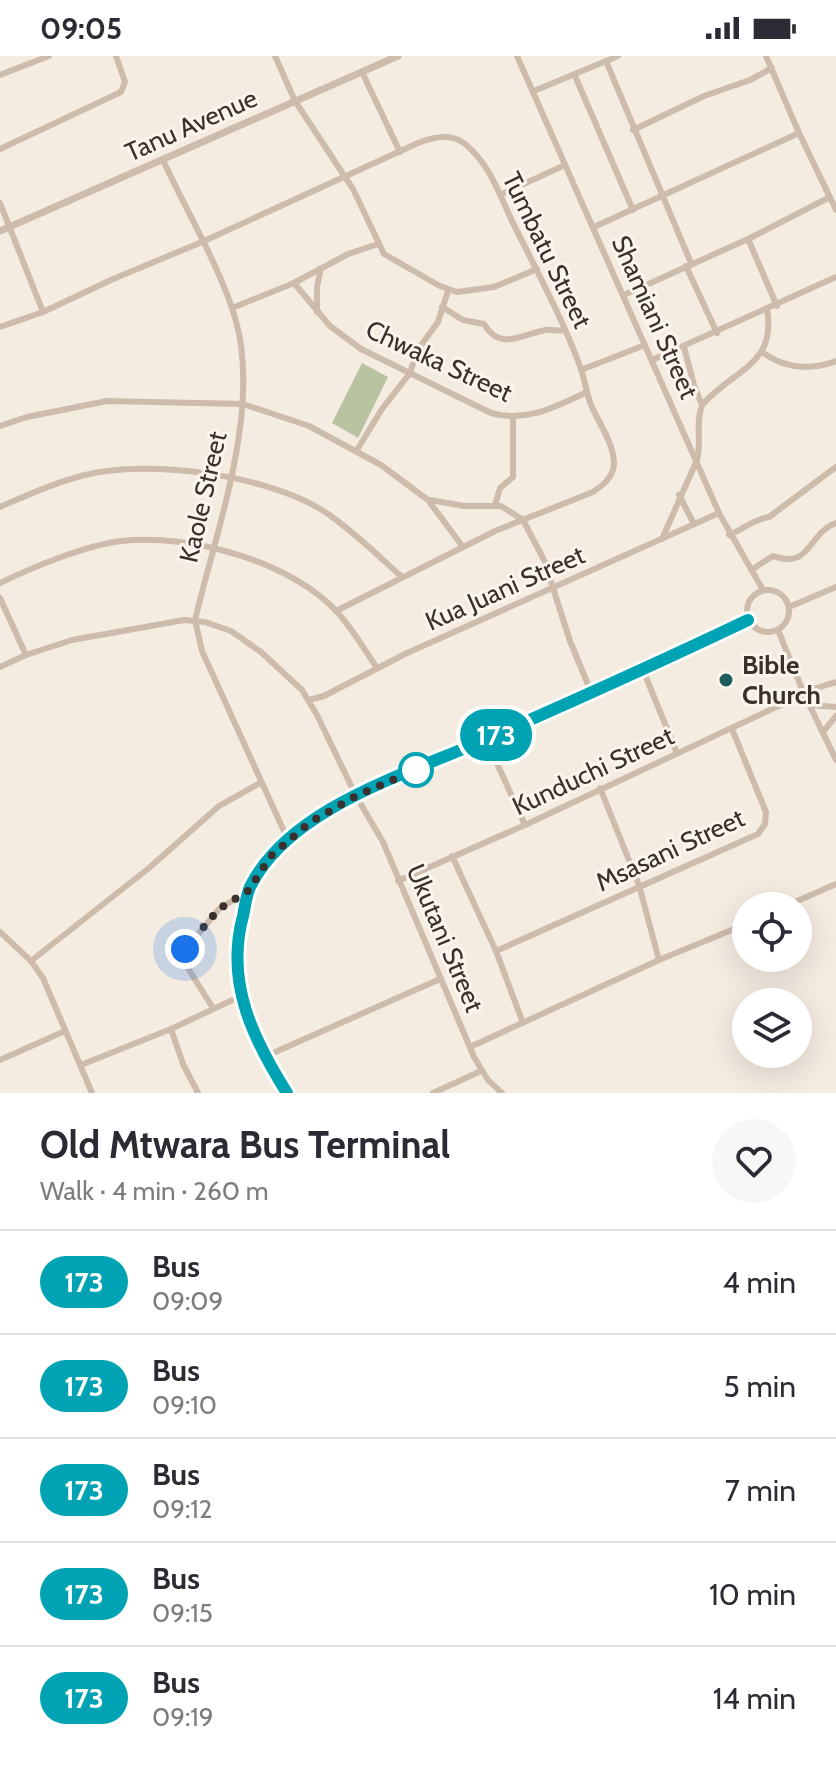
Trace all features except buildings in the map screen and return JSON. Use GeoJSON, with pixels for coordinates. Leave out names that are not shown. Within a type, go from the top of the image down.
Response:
{"type":"FeatureCollection","features":[{"type":"Feature","properties":{"kind":"street"},"geometry":{"type":"LineString","coordinates":[[0,75],[49,56]]}},
{"type":"Feature","properties":{"kind":"street"},"geometry":{"type":"LineString","coordinates":[[0,149],[121,92],[125,82],[116,56]]}},
{"type":"Feature","properties":{"kind":"street"},"geometry":{"type":"LineString","coordinates":[[275,56],[295,101],[345,175],[371,221],[378,244],[390,259],[448,291],[488,288],[537,269]]}},
{"type":"Feature","properties":{"kind":"street","name":"Tanu Avenue"},"geometry":{"type":"LineString","coordinates":[[0,231],[398,56]]}},
{"type":"Feature","properties":{"kind":"street","name":"Shamiani Street"},"geometry":{"type":"LineString","coordinates":[[517,56],[729,535],[763,590]]}},
{"type":"Feature","properties":{"kind":"street"},"geometry":{"type":"LineString","coordinates":[[534,91],[618,56]]}},
{"type":"Feature","properties":{"kind":"street"},"geometry":{"type":"LineString","coordinates":[[766,56],[836,210]]}},
{"type":"Feature","properties":{"kind":"street"},"geometry":{"type":"LineString","coordinates":[[606,61],[717,333]]}},
{"type":"Feature","properties":{"kind":"street"},"geometry":{"type":"LineString","coordinates":[[633,130],[772,68]]}},
{"type":"Feature","properties":{"kind":"street"},"geometry":{"type":"LineString","coordinates":[[362,72],[400,152]]}},
{"type":"Feature","properties":{"kind":"street"},"geometry":{"type":"LineString","coordinates":[[575,76],[633,210]]}},
{"type":"Feature","properties":{"kind":"street"},"geometry":{"type":"LineString","coordinates":[[594,227],[799,133]]}},
{"type":"Feature","properties":{"kind":"street","name":"Tumbatu Street"},"geometry":{"type":"LineString","coordinates":[[0,327],[43,312],[426,140],[455,139],[476,156],[502,194],[565,330],[612,451],[612,474],[593,492],[463,547],[336,611]]}},
{"type":"Feature","properties":{"kind":"street","name":"Kaole Street"},"geometry":{"type":"LineString","coordinates":[[163,160],[232,308],[242,349],[243,404],[230,477],[195,620],[202,651],[288,840]]}},
{"type":"Feature","properties":{"kind":"street"},"geometry":{"type":"LineString","coordinates":[[502,194],[565,165]]}},
{"type":"Feature","properties":{"kind":"street"},"geometry":{"type":"LineString","coordinates":[[624,295],[748,239],[830,197]]}},
{"type":"Feature","properties":{"kind":"street"},"geometry":{"type":"LineString","coordinates":[[0,203],[43,312]]}},
{"type":"Feature","properties":{"kind":"street"},"geometry":{"type":"LineString","coordinates":[[748,239],[777,306]]}},
{"type":"Feature","properties":{"kind":"street"},"geometry":{"type":"LineString","coordinates":[[232,308],[294,283],[348,254],[378,244]]}},
{"type":"Feature","properties":{"kind":"street"},"geometry":{"type":"LineString","coordinates":[[317,312],[321,268]]}},
{"type":"Feature","properties":{"kind":"street"},"geometry":{"type":"LineString","coordinates":[[652,360],[836,277]]}},
{"type":"Feature","properties":{"kind":"street","name":"Chwaka Street"},"geometry":{"type":"LineString","coordinates":[[294,283],[330,326],[361,349],[491,413],[513,418],[547,410],[587,392]]}},
{"type":"Feature","properties":{"kind":"street"},"geometry":{"type":"LineString","coordinates":[[357,450],[382,409],[410,373],[417,351],[438,322],[448,291]]}},
{"type":"Feature","properties":{"kind":"street"},"geometry":{"type":"LineString","coordinates":[[442,307],[463,320],[484,324],[491,335],[500,339],[565,330]]}},
{"type":"Feature","properties":{"kind":"street"},"geometry":{"type":"LineString","coordinates":[[662,539],[700,450],[699,413],[702,405],[762,352],[770,336],[767,309]]}},
{"type":"Feature","properties":{"kind":"street"},"geometry":{"type":"LineString","coordinates":[[581,370],[645,345]]}},
{"type":"Feature","properties":{"kind":"street"},"geometry":{"type":"LineString","coordinates":[[684,347],[702,405]]}},
{"type":"Feature","properties":{"kind":"street"},"geometry":{"type":"LineString","coordinates":[[762,352],[786,366],[816,366],[836,361]]}},
{"type":"Feature","properties":{"kind":"street"},"geometry":{"type":"LineString","coordinates":[[0,414],[2,426],[27,417],[107,401],[243,404],[293,419],[357,450],[409,483],[428,500],[463,547]]}},
{"type":"Feature","properties":{"kind":"street"},"geometry":{"type":"LineString","coordinates":[[495,505],[500,488],[513,477],[513,418]]}},
{"type":"Feature","properties":{"kind":"street"},"geometry":{"type":"LineString","coordinates":[[729,535],[745,529],[756,518],[769,517],[836,467]]}},
{"type":"Feature","properties":{"kind":"street"},"geometry":{"type":"LineString","coordinates":[[0,507],[92,473],[150,469],[230,477],[309,503],[337,521],[401,576]]}},
{"type":"Feature","properties":{"kind":"street"},"geometry":{"type":"LineString","coordinates":[[679,495],[694,524]]}},
{"type":"Feature","properties":{"kind":"street"},"geometry":{"type":"LineString","coordinates":[[428,500],[474,507],[504,506],[523,520],[544,560],[570,641],[591,692]]}},
{"type":"Feature","properties":{"kind":"street","name":"Kua Juani Street"},"geometry":{"type":"LineString","coordinates":[[309,700],[324,696],[377,668],[719,513]]}},
{"type":"Feature","properties":{"kind":"street"},"geometry":{"type":"LineString","coordinates":[[751,570],[773,556],[787,560],[806,553],[824,527],[836,523]]}},
{"type":"Feature","properties":{"kind":"street"},"geometry":{"type":"LineString","coordinates":[[0,583],[118,541],[168,541],[212,549],[276,568],[296,579],[336,611],[377,668]]}},
{"type":"Feature","properties":{"kind":"street"},"geometry":{"type":"LineString","coordinates":[[789,607],[836,587]]}},
{"type":"Feature","properties":{"kind":"street"},"geometry":{"type":"LineString","coordinates":[[763,590],[775,590],[784,596],[789,607],[789,616],[778,630],[767,632],[756,629],[748,620],[747,607],[752,596],[763,590]]}},
{"type":"Feature","properties":{"kind":"street"},"geometry":{"type":"LineString","coordinates":[[0,598],[4,616],[26,655]]}},
{"type":"Feature","properties":{"kind":"street"},"geometry":{"type":"LineString","coordinates":[[0,667],[72,640],[195,620]]}},
{"type":"Feature","properties":{"kind":"street","name":"Ukutani Street"},"geometry":{"type":"LineString","coordinates":[[195,620],[231,631],[242,638],[291,677],[309,700],[356,796],[383,842],[481,1071],[502,1093]]}},
{"type":"Feature","properties":{"kind":"street"},"geometry":{"type":"LineString","coordinates":[[287,1093],[264,1057],[241,996],[236,956],[248,891],[271,856],[309,823],[356,796],[643,670],[748,620]]}},
{"type":"Feature","properties":{"kind":"street"},"geometry":{"type":"LineString","coordinates":[[778,630],[836,760]]}},
{"type":"Feature","properties":{"kind":"street"},"geometry":{"type":"LineString","coordinates":[[643,670],[677,753]]}},
{"type":"Feature","properties":{"kind":"street","name":"Kunduchi Street"},"geometry":{"type":"LineString","coordinates":[[398,881],[525,825],[804,693],[836,682]]}},
{"type":"Feature","properties":{"kind":"street"},"geometry":{"type":"LineString","coordinates":[[810,705],[836,707]]}},
{"type":"Feature","properties":{"kind":"street"},"geometry":{"type":"LineString","coordinates":[[823,732],[836,716]]}},
{"type":"Feature","properties":{"kind":"street","name":"Msasani Street"},"geometry":{"type":"LineString","coordinates":[[496,951],[639,885],[731,848],[762,830],[766,812],[732,729]]}},
{"type":"Feature","properties":{"kind":"street"},"geometry":{"type":"LineString","coordinates":[[486,739],[525,825]]}},
{"type":"Feature","properties":{"kind":"street"},"geometry":{"type":"LineString","coordinates":[[31,961],[149,868],[219,806],[260,783]]}},
{"type":"Feature","properties":{"kind":"street"},"geometry":{"type":"LineString","coordinates":[[600,788],[639,885],[659,960]]}},
{"type":"Feature","properties":{"kind":"street"},"geometry":{"type":"LineString","coordinates":[[452,856],[496,951],[523,1023]]}},
{"type":"Feature","properties":{"kind":"street"},"geometry":{"type":"LineString","coordinates":[[812,895],[836,884]]}},
{"type":"Feature","properties":{"kind":"street"},"geometry":{"type":"LineString","coordinates":[[213,1008],[182,954],[219,909],[248,891]]}},
{"type":"Feature","properties":{"kind":"street"},"geometry":{"type":"LineString","coordinates":[[470,1047],[732,930]]}},
{"type":"Feature","properties":{"kind":"street"},"geometry":{"type":"LineString","coordinates":[[0,932],[31,961],[53,998],[91,1092]]}},
{"type":"Feature","properties":{"kind":"street"},"geometry":{"type":"LineString","coordinates":[[264,1057],[440,979]]}},
{"type":"Feature","properties":{"kind":"street"},"geometry":{"type":"LineString","coordinates":[[81,1065],[171,1029],[241,996]]}},
{"type":"Feature","properties":{"kind":"street"},"geometry":{"type":"LineString","coordinates":[[171,1029],[183,1064],[198,1093]]}},
{"type":"Feature","properties":{"kind":"street"},"geometry":{"type":"LineString","coordinates":[[0,1050],[2,1059],[65,1031]]}},
{"type":"Feature","properties":{"kind":"street"},"geometry":{"type":"LineString","coordinates":[[433,1093],[444,1091],[481,1071]]}},
{"type":"Feature","properties":{"kind":"green space"},"geometry":{"type":"Polygon","coordinates":[[[362,363],[388,377],[358,438],[332,423],[362,363]]]}},
{"type":"Feature","properties":{"kind":"bus line","name":"173"},"geometry":{"type":"LineString","coordinates":[[287,1093],[264,1057],[250,1025],[241,996],[236,956],[248,891],[271,856],[309,823],[356,796],[643,670],[748,620]]}},
{"type":"Feature","properties":{"kind":"place","name":"Bible Church"},"geometry":{"type":"Point","coordinates":[726,680]}},
{"type":"Feature","properties":{"kind":"route"},"geometry":{"type":"LineString","coordinates":[[185,949],[219,909],[248,891],[271,856],[309,823],[356,796],[416,770]]}}]}
